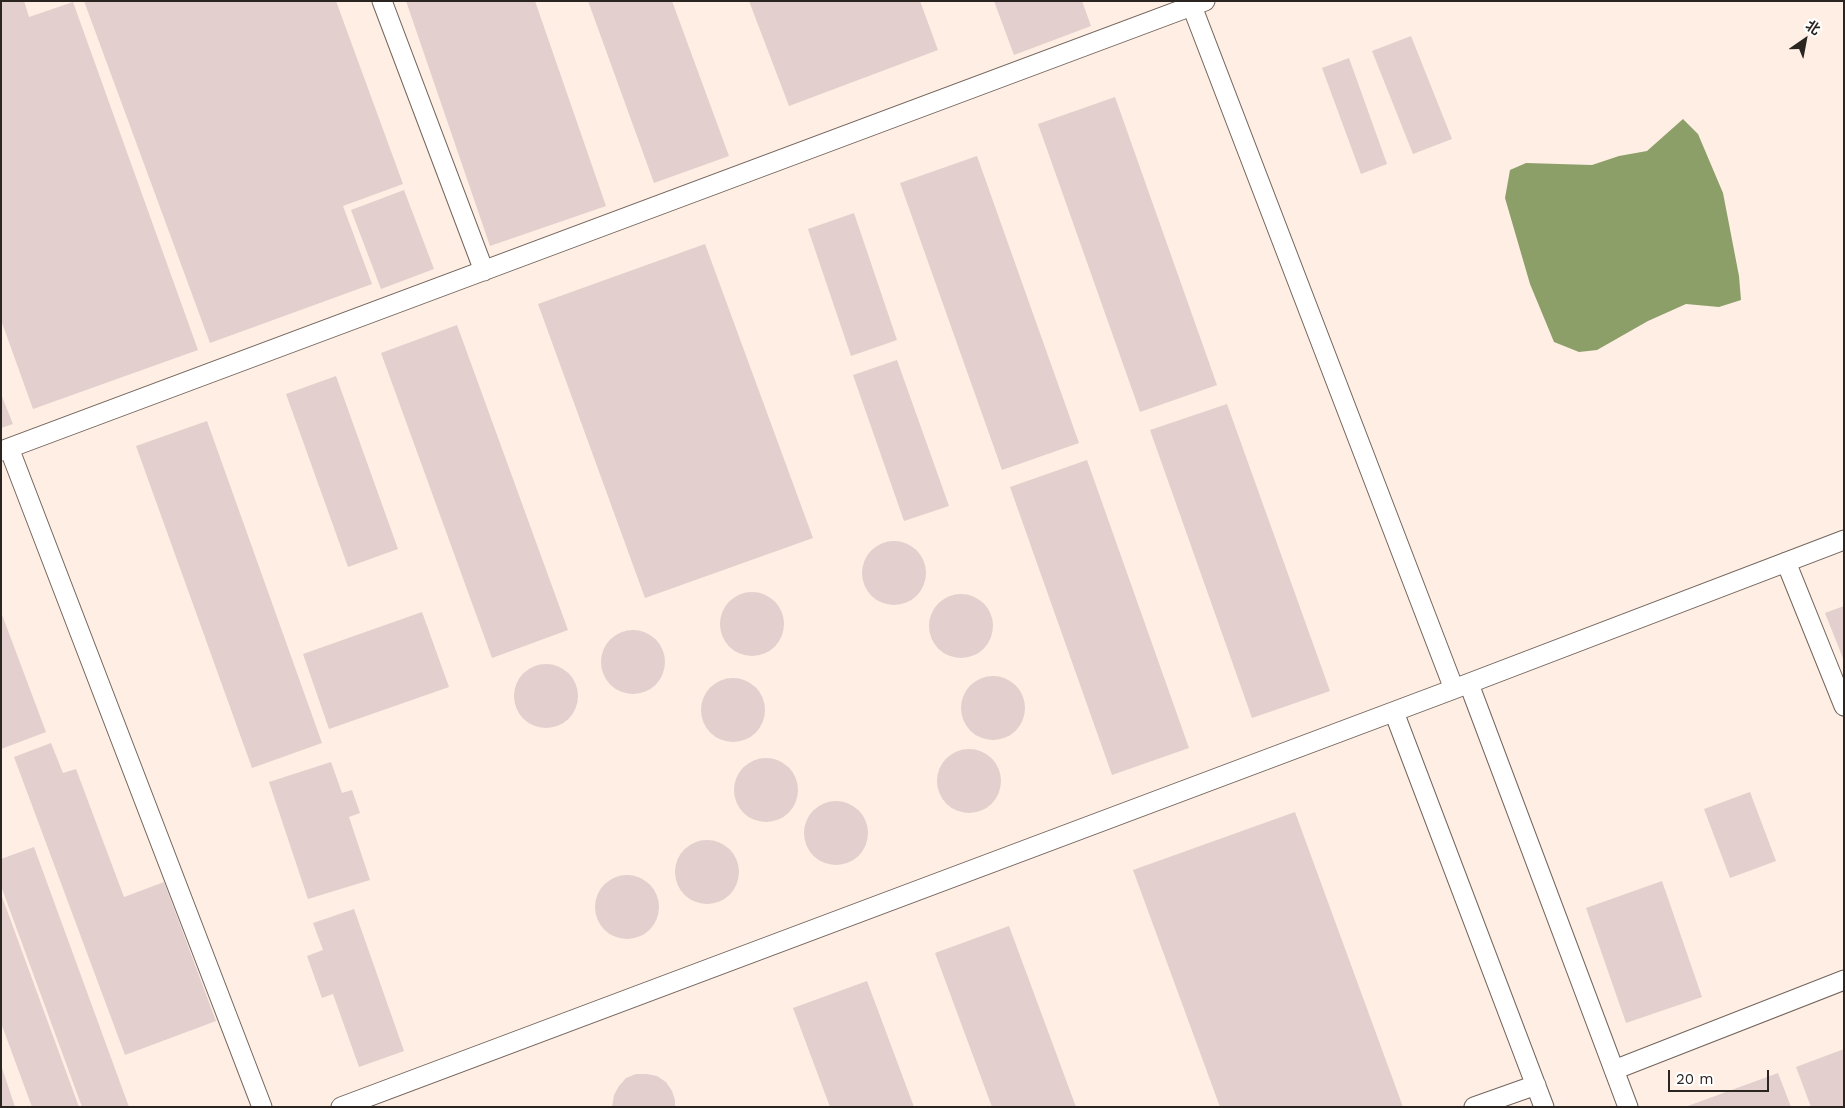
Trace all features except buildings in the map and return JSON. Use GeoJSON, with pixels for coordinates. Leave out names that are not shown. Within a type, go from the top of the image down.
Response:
{"type":"FeatureCollection","features":[{"type":"Feature","properties":{"kind":"lane"},"geometry":{"type":"LineString","coordinates":[[382,1],[484,271]]}},
{"type":"Feature","properties":{"kind":"lane"},"geometry":{"type":"LineString","coordinates":[[262,1107],[5,450],[1196,3],[1461,687],[1628,1107]]}},
{"type":"Feature","properties":{"kind":"lane"},"geometry":{"type":"LineString","coordinates":[[341,1107],[1461,687],[1844,540]]}},
{"type":"Feature","properties":{"kind":"lane"},"geometry":{"type":"LineString","coordinates":[[1786,562],[1844,706]]}},
{"type":"Feature","properties":{"kind":"lane"},"geometry":{"type":"LineString","coordinates":[[1394,712],[1544,1107]]}},
{"type":"Feature","properties":{"kind":"lane"},"geometry":{"type":"LineString","coordinates":[[1614,1070],[1844,980]]}},
{"type":"Feature","properties":{"kind":"lane"},"geometry":{"type":"LineString","coordinates":[[1474,1107],[1536,1085]]}},
{"type":"Feature","properties":{"kind":"shaded area"},"geometry":{"type":"Polygon","coordinates":[[[1683,119],[1698,134],[1723,193],[1739,276],[1741,300],[1719,307],[1686,304],[1648,321],[1597,350],[1579,352],[1554,342],[1530,284],[1505,198],[1510,170],[1526,163],[1592,165],[1619,156],[1647,151],[1683,119]]]}}]}
